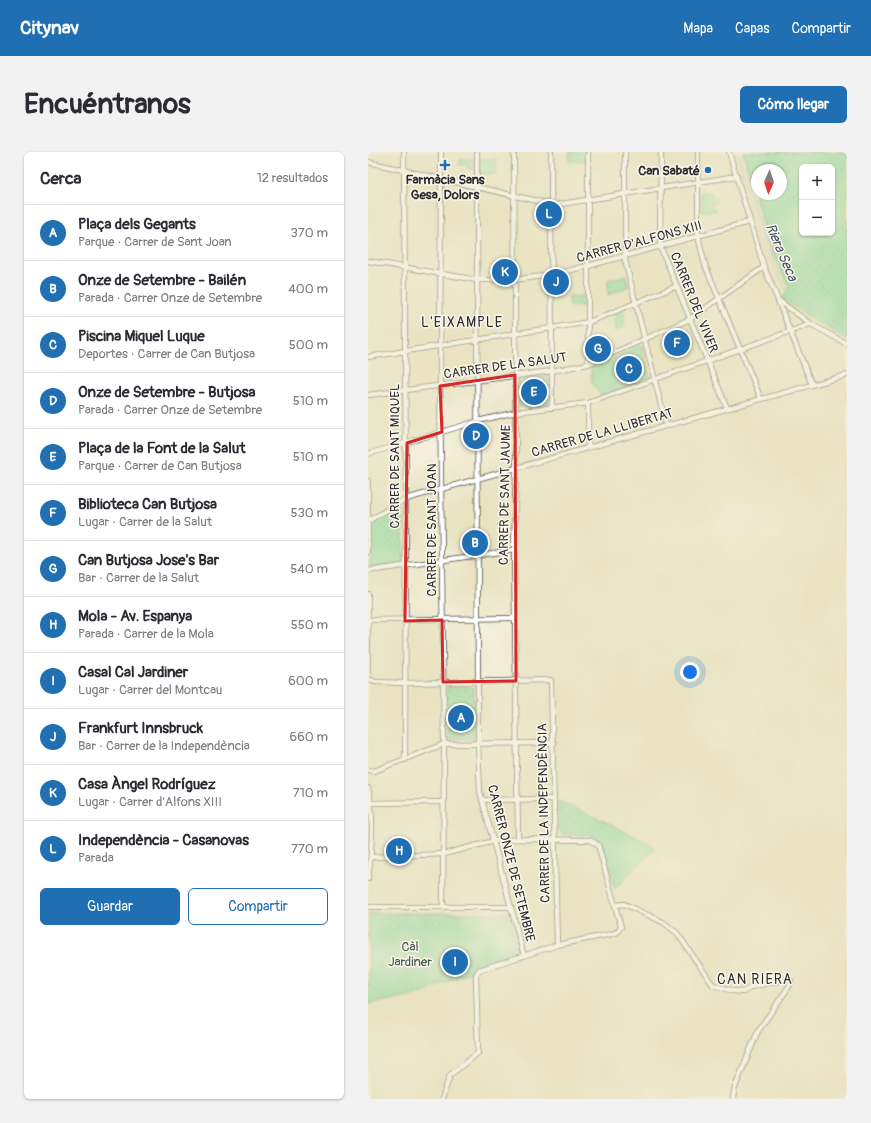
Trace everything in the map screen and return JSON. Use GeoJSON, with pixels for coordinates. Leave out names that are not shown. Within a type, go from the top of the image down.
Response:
{"type":"FeatureCollection","features":[{"type":"Feature","properties":{"kind":"street","name":"CARRER DE SANT MIQUEL"},"geometry":{"type":"LineString","coordinates":[[404,152],[406,499],[404,684],[405,760]]}},
{"type":"Feature","properties":{"kind":"street","name":"CARRER DE SANT JOAN"},"geometry":{"type":"LineString","coordinates":[[441,152],[440,386],[442,432],[441,560],[444,744],[443,907]]}},
{"type":"Feature","properties":{"kind":"street","name":"CARRER ONZE DE SETEMBRE"},"geometry":{"type":"LineString","coordinates":[[477,152],[479,478],[478,744],[480,792],[524,956]]}},
{"type":"Feature","properties":{"kind":"street","name":"CARRER DE SANT JAUME"},"geometry":{"type":"LineString","coordinates":[[514,152],[514,333],[516,412],[514,550],[518,839]]}},
{"type":"Feature","properties":{"kind":"street"},"geometry":{"type":"LineString","coordinates":[[551,152],[550,275],[552,327],[552,408]]}},
{"type":"Feature","properties":{"kind":"street"},"geometry":{"type":"LineString","coordinates":[[588,152],[588,364]]}},
{"type":"Feature","properties":{"kind":"street"},"geometry":{"type":"LineString","coordinates":[[625,152],[624,256],[666,425]]}},
{"type":"Feature","properties":{"kind":"street","name":"CARRER DEL VIVER"},"geometry":{"type":"LineString","coordinates":[[661,152],[660,246],[727,408]]}},
{"type":"Feature","properties":{"kind":"street"},"geometry":{"type":"LineString","coordinates":[[698,152],[698,236],[706,265],[761,399]]}},
{"type":"Feature","properties":{"kind":"street"},"geometry":{"type":"LineString","coordinates":[[729,152],[764,268],[812,385]]}},
{"type":"Feature","properties":{"kind":"street"},"geometry":{"type":"LineString","coordinates":[[368,162],[551,204],[588,200],[737,176]]}},
{"type":"Feature","properties":{"kind":"street","name":"CARRER D'ALFONS XIII"},"geometry":{"type":"LineString","coordinates":[[368,261],[478,280],[514,280],[550,275],[588,266],[749,222]]}},
{"type":"Feature","properties":{"kind":"street","name":"CARRER DE LA SALUT"},"geometry":{"type":"LineString","coordinates":[[368,395],[552,371],[588,364],[690,319],[764,268]]}},
{"type":"Feature","properties":{"kind":"street"},"geometry":{"type":"LineString","coordinates":[[368,357],[589,322],[677,286]]}},
{"type":"Feature","properties":{"kind":"street"},"geometry":{"type":"LineString","coordinates":[[778,300],[811,324],[847,344]]}},
{"type":"Feature","properties":{"kind":"street"},"geometry":{"type":"LineString","coordinates":[[368,454],[478,421],[516,412],[588,403],[811,324]]}},
{"type":"Feature","properties":{"kind":"street","name":"CARRER DE LA LLIBERTAT"},"geometry":{"type":"LineString","coordinates":[[368,521],[406,499],[441,488],[516,469],[588,447],[847,375]]}},
{"type":"Feature","properties":{"kind":"street"},"geometry":{"type":"LineString","coordinates":[[588,403],[588,447]]}},
{"type":"Feature","properties":{"kind":"street"},"geometry":{"type":"LineString","coordinates":[[368,481],[368,552]]}},
{"type":"Feature","properties":{"kind":"street"},"geometry":{"type":"LineString","coordinates":[[368,571],[514,550]]}},
{"type":"Feature","properties":{"kind":"street"},"geometry":{"type":"LineString","coordinates":[[368,594],[368,678],[375,682],[404,684],[516,681]]}},
{"type":"Feature","properties":{"kind":"street"},"geometry":{"type":"LineString","coordinates":[[368,620],[405,621],[515,618]]}},
{"type":"Feature","properties":{"kind":"street","name":"CARRER DE LA INDEPENDÈNCIA"},"geometry":{"type":"LineString","coordinates":[[516,681],[551,680],[554,743],[553,799],[557,946]]}},
{"type":"Feature","properties":{"kind":"street"},"geometry":{"type":"LineString","coordinates":[[368,770],[374,772],[444,744],[554,743]]}},
{"type":"Feature","properties":{"kind":"street"},"geometry":{"type":"LineString","coordinates":[[368,788],[372,803],[371,857],[368,879]]}},
{"type":"Feature","properties":{"kind":"street"},"geometry":{"type":"LineString","coordinates":[[483,800],[553,799]]}},
{"type":"Feature","properties":{"kind":"street"},"geometry":{"type":"LineString","coordinates":[[372,803],[443,802]]}},
{"type":"Feature","properties":{"kind":"street"},"geometry":{"type":"LineString","coordinates":[[371,857],[444,854],[494,841],[518,839],[590,840],[598,845],[621,927],[616,933],[557,946],[479,970],[476,975],[478,1053],[450,1075],[442,1099]]}},
{"type":"Feature","properties":{"kind":"street"},"geometry":{"type":"LineString","coordinates":[[614,905],[624,904],[663,922],[677,932],[702,971],[717,986],[733,991],[743,992],[751,987],[787,979],[791,980],[790,985],[758,1031],[734,1090],[733,1099]]}},
{"type":"Feature","properties":{"kind":"street"},"geometry":{"type":"LineString","coordinates":[[368,908],[511,907]]}},
{"type":"Feature","properties":{"kind":"highlighted area"},"geometry":{"type":"Polygon","coordinates":[[[515,375],[516,681],[443,682],[442,620],[405,621],[407,443],[442,432],[440,386],[515,375]]]}},
{"type":"Feature","properties":{"kind":"green space"},"geometry":{"type":"Polygon","coordinates":[[[569,152],[585,152],[585,161],[569,161],[569,152]]]}},
{"type":"Feature","properties":{"kind":"green space"},"geometry":{"type":"Polygon","coordinates":[[[743,152],[847,152],[847,339],[817,322],[782,299],[789,287],[770,249],[756,200],[787,200],[787,164],[751,164],[751,181],[743,152]]]}},
{"type":"Feature","properties":{"kind":"green space"},"geometry":{"type":"Polygon","coordinates":[[[461,159],[475,159],[475,169],[468,169],[467,165],[459,165],[461,159]]]}},
{"type":"Feature","properties":{"kind":"green space"},"geometry":{"type":"Polygon","coordinates":[[[480,159],[496,159],[496,174],[480,174],[480,159]]]}},
{"type":"Feature","properties":{"kind":"green space"},"geometry":{"type":"Polygon","coordinates":[[[701,192],[711,192],[712,196],[716,198],[716,203],[712,203],[712,209],[716,209],[716,211],[701,211],[701,192]]]}},
{"type":"Feature","properties":{"kind":"green space"},"geometry":{"type":"Polygon","coordinates":[[[626,275],[628,287],[608,295],[608,280],[626,275]]]}},
{"type":"Feature","properties":{"kind":"green space"},"geometry":{"type":"Polygon","coordinates":[[[569,296],[585,296],[585,306],[569,306],[569,296]]]}},
{"type":"Feature","properties":{"kind":"green space"},"geometry":{"type":"Polygon","coordinates":[[[624,311],[624,327],[615,331],[615,314],[624,311]]]}},
{"type":"Feature","properties":{"kind":"green space"},"geometry":{"type":"Polygon","coordinates":[[[642,345],[650,378],[601,396],[592,383],[591,367],[615,359],[615,356],[642,345]]]}},
{"type":"Feature","properties":{"kind":"green space"},"geometry":{"type":"Polygon","coordinates":[[[548,375],[548,405],[519,407],[519,380],[548,375]]]}},
{"type":"Feature","properties":{"kind":"green space"},"geometry":{"type":"Polygon","coordinates":[[[403,503],[403,563],[370,567],[371,522],[403,503]]]}},
{"type":"Feature","properties":{"kind":"green space"},"geometry":{"type":"Polygon","coordinates":[[[447,687],[474,687],[474,739],[448,739],[447,687]]]}},
{"type":"Feature","properties":{"kind":"green space"},"geometry":{"type":"Polygon","coordinates":[[[558,801],[609,823],[653,846],[654,850],[615,889],[604,850],[596,838],[588,835],[562,834],[558,829],[558,801]]]}},
{"type":"Feature","properties":{"kind":"green space","name":"Càl Jardiner"},"geometry":{"type":"Polygon","coordinates":[[[369,913],[509,913],[519,950],[516,953],[477,964],[470,972],[415,996],[368,1004],[369,913]]]}},
{"type":"Feature","properties":{"kind":"water"},"geometry":{"type":"Polygon","coordinates":[[[629,356],[637,380],[627,383],[619,359],[629,356]]]}},
{"type":"Feature","properties":{"kind":"waterway","name":"Riera Seca"},"geometry":{"type":"LineString","coordinates":[[737,152],[767,250],[786,290],[834,324],[847,329]]}},
{"type":"Feature","properties":{"kind":"place","name":"Farmàcia Sans Gesa, Dolors"},"geometry":{"type":"Point","coordinates":[445,165]}},
{"type":"Feature","properties":{"kind":"place","name":"Can Sabaté"},"geometry":{"type":"Point","coordinates":[708,170]}},
{"type":"Feature","properties":{"kind":"place","name":"Independència - Casanovas"},"geometry":{"type":"Point","coordinates":[549,214]}},
{"type":"Feature","properties":{"kind":"place","name":"Casa Àngel Rodríguez"},"geometry":{"type":"Point","coordinates":[505,272]}},
{"type":"Feature","properties":{"kind":"place","name":"Frankfurt Innsbruck"},"geometry":{"type":"Point","coordinates":[556,282]}},
{"type":"Feature","properties":{"kind":"place","name":"Biblioteca Can Butjosa"},"geometry":{"type":"Point","coordinates":[677,343]}},
{"type":"Feature","properties":{"kind":"place","name":"Can Butjosa Jose's Bar"},"geometry":{"type":"Point","coordinates":[598,349]}},
{"type":"Feature","properties":{"kind":"place","name":"Piscina Miquel Luque"},"geometry":{"type":"Point","coordinates":[629,369]}},
{"type":"Feature","properties":{"kind":"place","name":"Plaça de la Font de la Salut"},"geometry":{"type":"Point","coordinates":[534,392]}},
{"type":"Feature","properties":{"kind":"place","name":"Onze de Setembre - Butjosa"},"geometry":{"type":"Point","coordinates":[476,436]}},
{"type":"Feature","properties":{"kind":"place","name":"Onze de Setembre - Bailén"},"geometry":{"type":"Point","coordinates":[475,543]}},
{"type":"Feature","properties":{"kind":"place","name":"Plaça dels Gegants"},"geometry":{"type":"Point","coordinates":[461,718]}},
{"type":"Feature","properties":{"kind":"place","name":"Mola - Av. Espanya"},"geometry":{"type":"Point","coordinates":[399,851]}},
{"type":"Feature","properties":{"kind":"place","name":"Casal Cal Jardiner"},"geometry":{"type":"Point","coordinates":[455,962]}},
{"type":"Feature","properties":{"kind":"district","name":"L'EIXAMPLE"},"geometry":{"type":"Point","coordinates":[462,322]}},
{"type":"Feature","properties":{"kind":"district","name":"CAN RIERA"},"geometry":{"type":"Point","coordinates":[755,979]}}]}
